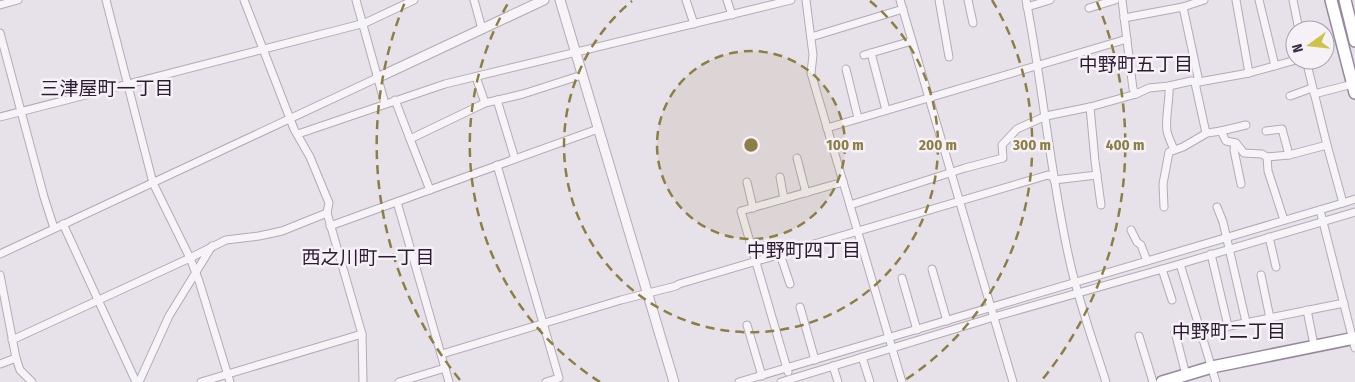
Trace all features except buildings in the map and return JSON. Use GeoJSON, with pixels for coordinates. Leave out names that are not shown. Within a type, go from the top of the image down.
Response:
{"type":"FeatureCollection","features":[{"type":"Feature","properties":{"kind":"highway"},"geometry":{"type":"LineString","coordinates":[[1331,0],[1354,88]]}},
{"type":"Feature","properties":{"kind":"highway"},"geometry":{"type":"LineString","coordinates":[[1344,0],[1355,41]]}},
{"type":"Feature","properties":{"kind":"highway"},"geometry":{"type":"LineString","coordinates":[[1162,382],[1212,367],[1314,345],[1354,341]]}},
{"type":"Feature","properties":{"kind":"street"},"geometry":{"type":"LineString","coordinates":[[0,5],[18,0]]}},
{"type":"Feature","properties":{"kind":"street"},"geometry":{"type":"LineString","coordinates":[[106,0],[153,183],[190,258],[230,382]]}},
{"type":"Feature","properties":{"kind":"street"},"geometry":{"type":"LineString","coordinates":[[244,0],[290,118],[310,157],[329,203],[327,213],[330,226],[362,334],[363,382]]}},
{"type":"Feature","properties":{"kind":"street"},"geometry":{"type":"LineString","coordinates":[[356,0],[385,104]]}},
{"type":"Feature","properties":{"kind":"street"},"geometry":{"type":"LineString","coordinates":[[0,117],[363,23],[414,0]]}},
{"type":"Feature","properties":{"kind":"street"},"geometry":{"type":"LineString","coordinates":[[474,0],[482,29]]}},
{"type":"Feature","properties":{"kind":"street"},"geometry":{"type":"LineString","coordinates":[[0,254],[544,0]]}},
{"type":"Feature","properties":{"kind":"street"},"geometry":{"type":"LineString","coordinates":[[560,0],[674,382]]}},
{"type":"Feature","properties":{"kind":"street"},"geometry":{"type":"LineString","coordinates":[[686,0],[694,24]]}},
{"type":"Feature","properties":{"kind":"street"},"geometry":{"type":"LineString","coordinates":[[727,0],[732,15]]}},
{"type":"Feature","properties":{"kind":"street"},"geometry":{"type":"LineString","coordinates":[[298,134],[445,84],[791,0]]}},
{"type":"Feature","properties":{"kind":"street"},"geometry":{"type":"LineString","coordinates":[[806,0],[813,55],[812,73],[902,382]]}},
{"type":"Feature","properties":{"kind":"street"},"geometry":{"type":"LineString","coordinates":[[900,0],[1013,382]]}},
{"type":"Feature","properties":{"kind":"street"},"geometry":{"type":"LineString","coordinates":[[939,0],[949,57]]}},
{"type":"Feature","properties":{"kind":"street"},"geometry":{"type":"LineString","coordinates":[[968,0],[973,23]]}},
{"type":"Feature","properties":{"kind":"street"},"geometry":{"type":"LineString","coordinates":[[1050,0],[1026,3],[1046,116],[1053,178],[1069,260],[1106,382]]}},
{"type":"Feature","properties":{"kind":"street"},"geometry":{"type":"LineString","coordinates":[[1089,8],[1115,0]]}},
{"type":"Feature","properties":{"kind":"street"},"geometry":{"type":"LineString","coordinates":[[1122,0],[1133,89],[1136,94]]}},
{"type":"Feature","properties":{"kind":"street"},"geometry":{"type":"LineString","coordinates":[[1124,18],[1183,7],[1204,0]]}},
{"type":"Feature","properties":{"kind":"street"},"geometry":{"type":"LineString","coordinates":[[1236,0],[1249,73]]}},
{"type":"Feature","properties":{"kind":"street"},"geometry":{"type":"LineString","coordinates":[[1259,0],[1275,66]]}},
{"type":"Feature","properties":{"kind":"street"},"geometry":{"type":"LineString","coordinates":[[1293,0],[1297,20]]}},
{"type":"Feature","properties":{"kind":"street"},"geometry":{"type":"LineString","coordinates":[[1183,7],[1206,133]]}},
{"type":"Feature","properties":{"kind":"street"},"geometry":{"type":"LineString","coordinates":[[811,37],[903,9]]}},
{"type":"Feature","properties":{"kind":"street"},"geometry":{"type":"LineString","coordinates":[[0,32],[54,228]]}},
{"type":"Feature","properties":{"kind":"street"},"geometry":{"type":"LineString","coordinates":[[827,128],[1126,39]]}},
{"type":"Feature","properties":{"kind":"street"},"geometry":{"type":"LineString","coordinates":[[886,110],[868,54],[912,41]]}},
{"type":"Feature","properties":{"kind":"street"},"geometry":{"type":"LineString","coordinates":[[850,205],[965,168],[1003,158],[1002,145],[1016,129],[1046,116],[1090,107],[1136,94],[1149,88],[1249,73],[1285,63]]}},
{"type":"Feature","properties":{"kind":"street"},"geometry":{"type":"LineString","coordinates":[[846,69],[858,118]]}},
{"type":"Feature","properties":{"kind":"street"},"geometry":{"type":"LineString","coordinates":[[1308,70],[1343,203]]}},
{"type":"Feature","properties":{"kind":"street"},"geometry":{"type":"LineString","coordinates":[[410,139],[485,104],[524,94],[582,75]]}},
{"type":"Feature","properties":{"kind":"street"},"geometry":{"type":"LineString","coordinates":[[476,77],[485,104]]}},
{"type":"Feature","properties":{"kind":"street"},"geometry":{"type":"LineString","coordinates":[[1169,86],[1167,131],[1174,150]]}},
{"type":"Feature","properties":{"kind":"street"},"geometry":{"type":"LineString","coordinates":[[1290,96],[1313,91],[1354,88]]}},
{"type":"Feature","properties":{"kind":"street"},"geometry":{"type":"LineString","coordinates":[[395,100],[430,190]]}},
{"type":"Feature","properties":{"kind":"street"},"geometry":{"type":"LineString","coordinates":[[497,100],[515,159]]}},
{"type":"Feature","properties":{"kind":"street"},"geometry":{"type":"LineString","coordinates":[[1090,107],[1101,205]]}},
{"type":"Feature","properties":{"kind":"street"},"geometry":{"type":"LineString","coordinates":[[1164,208],[1163,184],[1168,152],[1206,133],[1246,125]]}},
{"type":"Feature","properties":{"kind":"street"},"geometry":{"type":"LineString","coordinates":[[330,226],[598,129]]}},
{"type":"Feature","properties":{"kind":"street"},"geometry":{"type":"LineString","coordinates":[[1266,131],[1282,129],[1289,155]]}},
{"type":"Feature","properties":{"kind":"street"},"geometry":{"type":"LineString","coordinates":[[1221,131],[1226,141],[1234,143],[1244,153],[1262,154],[1268,157],[1289,155],[1327,145]]}},
{"type":"Feature","properties":{"kind":"street"},"geometry":{"type":"LineString","coordinates":[[1234,143],[1241,184]]}},
{"type":"Feature","properties":{"kind":"street"},"geometry":{"type":"LineString","coordinates":[[1268,157],[1268,171],[1284,220]]}},
{"type":"Feature","properties":{"kind":"street"},"geometry":{"type":"LineString","coordinates":[[797,158],[806,192]]}},
{"type":"Feature","properties":{"kind":"street"},"geometry":{"type":"LineString","coordinates":[[497,165],[560,378],[546,382]]}},
{"type":"Feature","properties":{"kind":"street"},"geometry":{"type":"LineString","coordinates":[[442,354],[1048,175],[1053,178],[1097,175]]}},
{"type":"Feature","properties":{"kind":"street"},"geometry":{"type":"LineString","coordinates":[[780,177],[784,199]]}},
{"type":"Feature","properties":{"kind":"street"},"geometry":{"type":"LineString","coordinates":[[747,182],[753,208]]}},
{"type":"Feature","properties":{"kind":"street"},"geometry":{"type":"LineString","coordinates":[[789,375],[741,211],[843,182]]}},
{"type":"Feature","properties":{"kind":"street"},"geometry":{"type":"LineString","coordinates":[[739,382],[762,376],[789,375],[833,366],[862,357],[917,330],[947,321],[992,313],[1077,288],[1147,261],[1228,243],[1269,237],[1355,199]]}},
{"type":"Feature","properties":{"kind":"street"},"geometry":{"type":"LineString","coordinates":[[397,202],[450,382]]}},
{"type":"Feature","properties":{"kind":"street"},"geometry":{"type":"LineString","coordinates":[[1217,207],[1227,223],[1228,243],[1246,322]]}},
{"type":"Feature","properties":{"kind":"street"},"geometry":{"type":"LineString","coordinates":[[781,382],[789,375],[816,360],[891,343],[1077,288],[1180,264],[1211,254],[1228,243],[1284,220],[1355,212]]}},
{"type":"Feature","properties":{"kind":"street"},"geometry":{"type":"LineString","coordinates":[[12,340],[213,246],[235,238],[259,236],[282,231],[327,213]]}},
{"type":"Feature","properties":{"kind":"street"},"geometry":{"type":"LineString","coordinates":[[1322,215],[1354,341]]}},
{"type":"Feature","properties":{"kind":"street"},"geometry":{"type":"LineString","coordinates":[[63,224],[138,382]]}},
{"type":"Feature","properties":{"kind":"street"},"geometry":{"type":"LineString","coordinates":[[1131,230],[1147,261]]}},
{"type":"Feature","properties":{"kind":"street"},"geometry":{"type":"LineString","coordinates":[[1269,237],[1276,268]]}},
{"type":"Feature","properties":{"kind":"street"},"geometry":{"type":"LineString","coordinates":[[138,382],[169,316],[213,246]]}},
{"type":"Feature","properties":{"kind":"street"},"geometry":{"type":"LineString","coordinates":[[780,254],[790,284]]}},
{"type":"Feature","properties":{"kind":"street"},"geometry":{"type":"LineString","coordinates":[[1211,254],[1228,326]]}},
{"type":"Feature","properties":{"kind":"street"},"geometry":{"type":"LineString","coordinates":[[1180,264],[1216,382]]}},
{"type":"Feature","properties":{"kind":"street"},"geometry":{"type":"LineString","coordinates":[[1162,269],[1172,300]]}},
{"type":"Feature","properties":{"kind":"street"},"geometry":{"type":"LineString","coordinates":[[932,270],[947,321]]}},
{"type":"Feature","properties":{"kind":"street"},"geometry":{"type":"LineString","coordinates":[[1261,275],[1270,318]]}},
{"type":"Feature","properties":{"kind":"street"},"geometry":{"type":"LineString","coordinates":[[0,276],[16,358],[20,370],[32,382]]}},
{"type":"Feature","properties":{"kind":"street"},"geometry":{"type":"LineString","coordinates":[[902,278],[917,330]]}},
{"type":"Feature","properties":{"kind":"street"},"geometry":{"type":"LineString","coordinates":[[1200,332],[1344,303]]}},
{"type":"Feature","properties":{"kind":"street"},"geometry":{"type":"LineString","coordinates":[[800,308],[816,360]]}},
{"type":"Feature","properties":{"kind":"street"},"geometry":{"type":"LineString","coordinates":[[1308,310],[1314,345]]}},
{"type":"Feature","properties":{"kind":"street"},"geometry":{"type":"LineString","coordinates":[[747,325],[762,376]]}},
{"type":"Feature","properties":{"kind":"street"},"geometry":{"type":"LineString","coordinates":[[1174,332],[1186,375]]}},
{"type":"Feature","properties":{"kind":"street"},"geometry":{"type":"LineString","coordinates":[[201,382],[362,334]]}},
{"type":"Feature","properties":{"kind":"street"},"geometry":{"type":"LineString","coordinates":[[1139,336],[1153,382]]}},
{"type":"Feature","properties":{"kind":"street"},"geometry":{"type":"LineString","coordinates":[[862,357],[870,382]]}},
{"type":"Feature","properties":{"kind":"street"},"geometry":{"type":"LineString","coordinates":[[0,364],[16,358]]}},
{"type":"Feature","properties":{"kind":"street"},"geometry":{"type":"LineString","coordinates":[[833,366],[838,382]]}},
{"type":"Feature","properties":{"kind":"street"},"geometry":{"type":"LineString","coordinates":[[399,382],[445,368]]}},
{"type":"Feature","properties":{"kind":"district","name":"中野町五丁目"},"geometry":{"type":"Point","coordinates":[1136,64]}},
{"type":"Feature","properties":{"kind":"district","name":"三津屋町一丁目"},"geometry":{"type":"Point","coordinates":[107,88]}},
{"type":"Feature","properties":{"kind":"district","name":"中野町四丁目"},"geometry":{"type":"Point","coordinates":[804,250]}},
{"type":"Feature","properties":{"kind":"district","name":"西之川町一丁目"},"geometry":{"type":"Point","coordinates":[368,257]}},
{"type":"Feature","properties":{"kind":"district","name":"中野町二丁目"},"geometry":{"type":"Point","coordinates":[1229,331]}}]}
